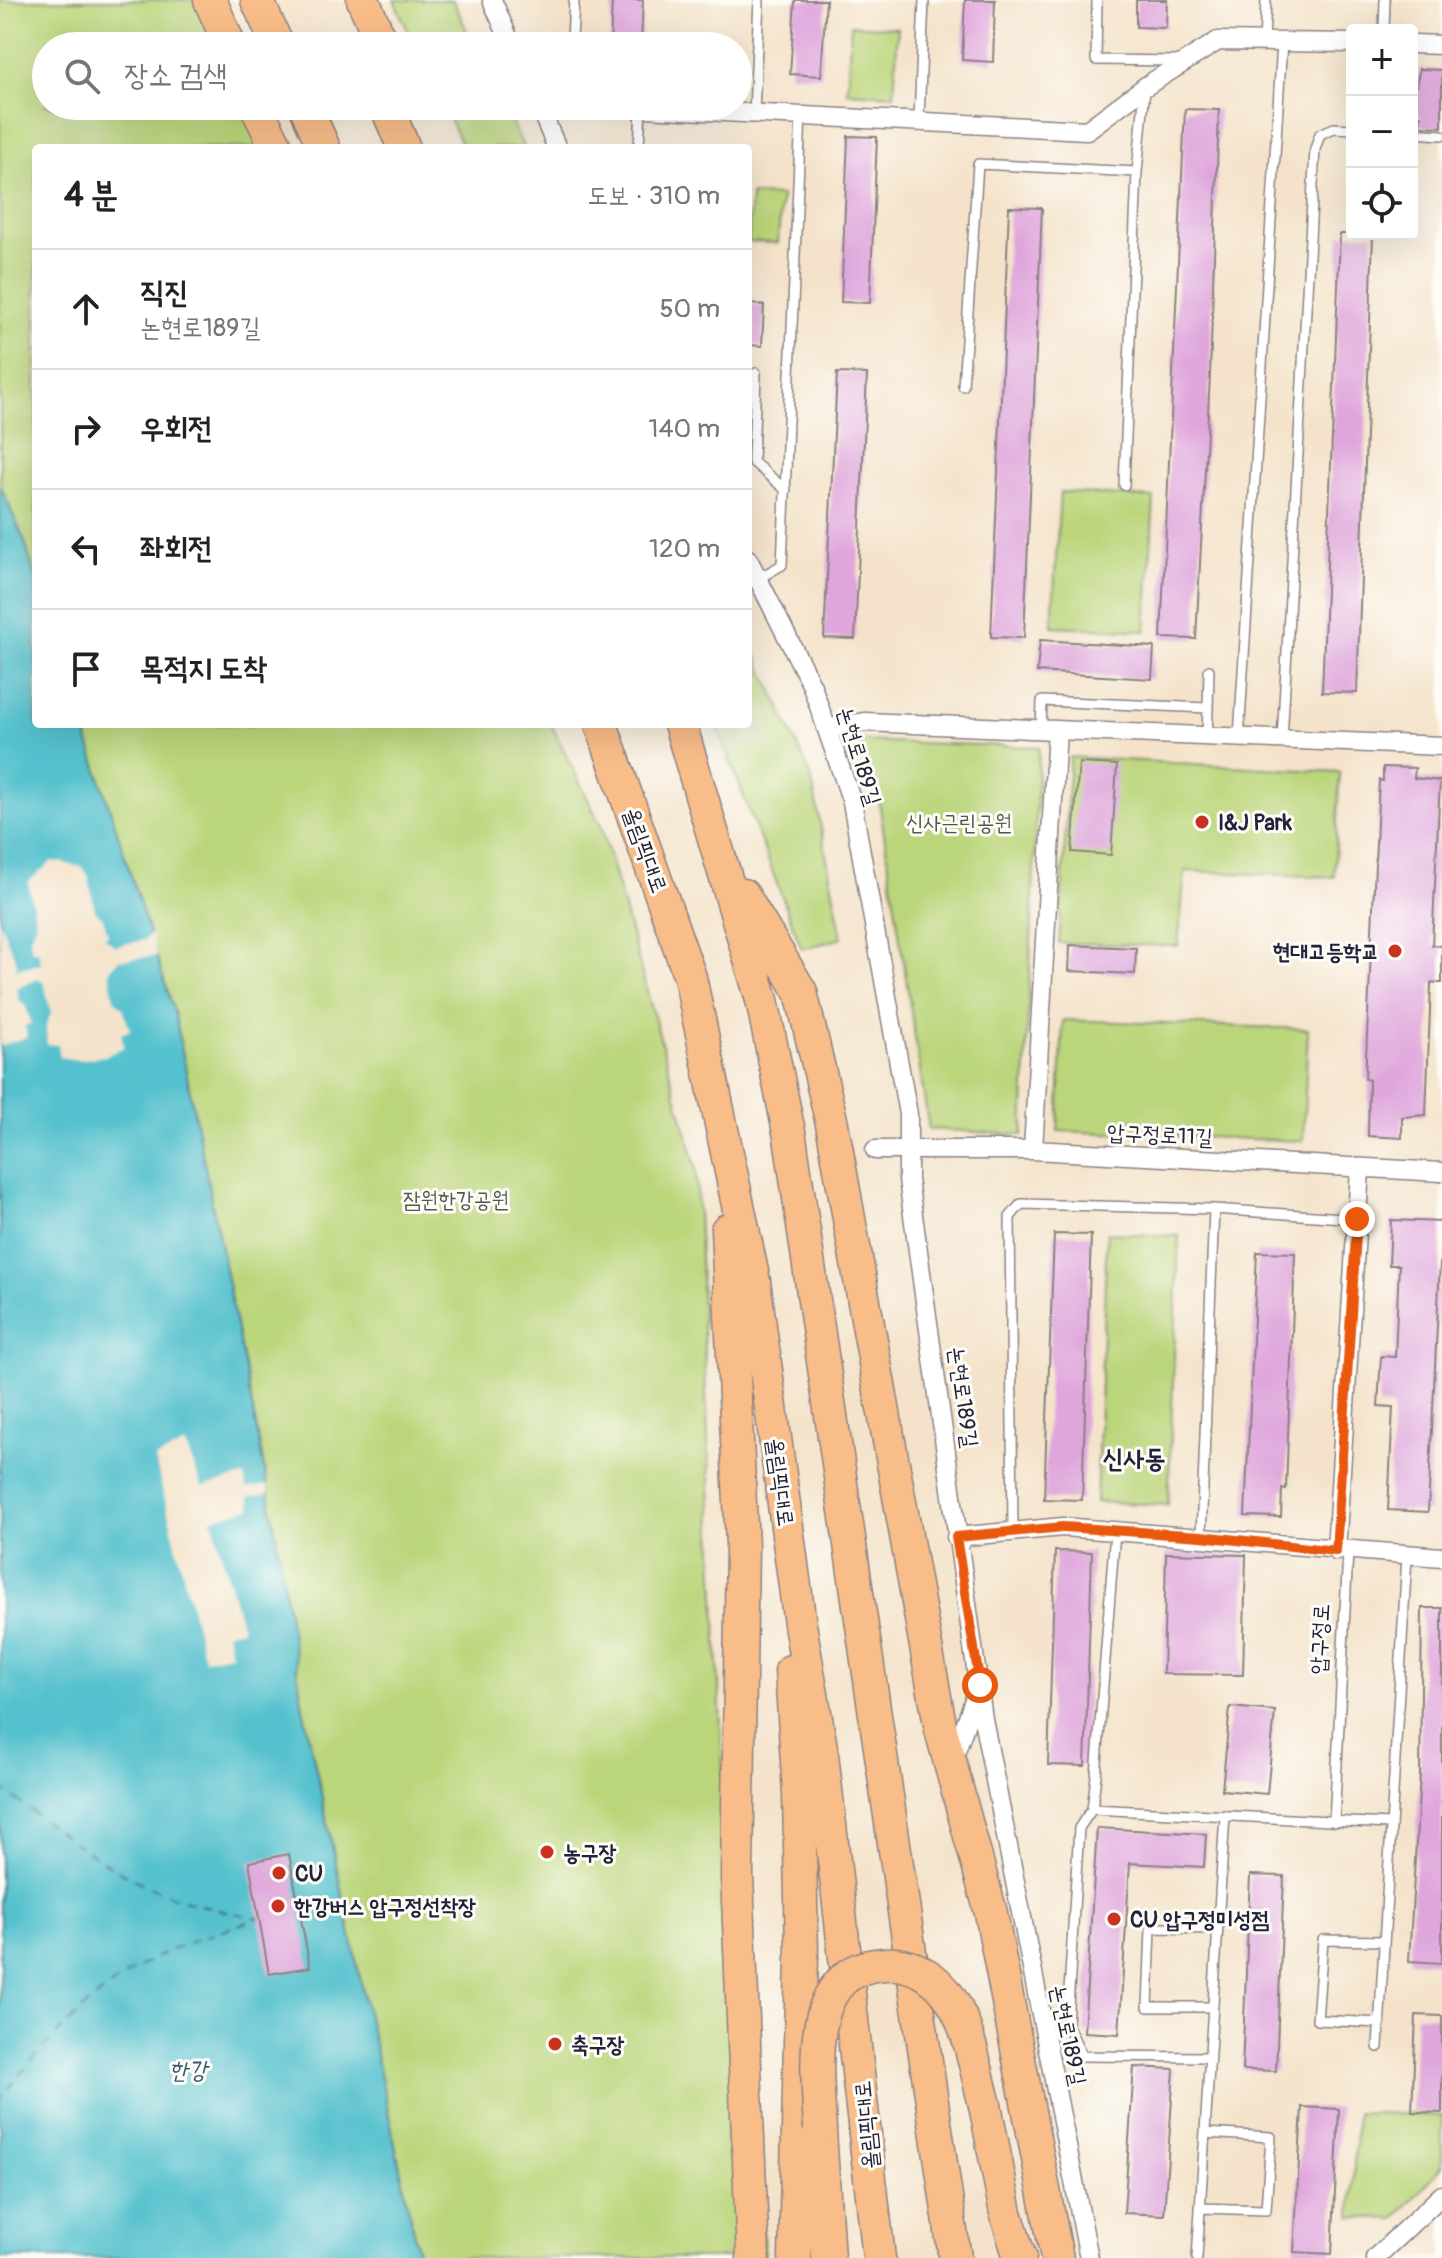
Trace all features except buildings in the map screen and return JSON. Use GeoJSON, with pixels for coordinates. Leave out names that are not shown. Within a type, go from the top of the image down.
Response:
{"type":"FeatureCollection","features":[{"type":"Feature","properties":{"kind":"highway"},"geometry":{"type":"LineString","coordinates":[[210,0],[224,32]]}},
{"type":"Feature","properties":{"kind":"highway"},"geometry":{"type":"LineString","coordinates":[[257,0],[272,32]]}},
{"type":"Feature","properties":{"kind":"highway"},"geometry":{"type":"LineString","coordinates":[[339,0],[353,32]]}},
{"type":"Feature","properties":{"kind":"highway"},"geometry":{"type":"LineString","coordinates":[[363,0],[377,32]]}},
{"type":"Feature","properties":{"kind":"highway"},"geometry":{"type":"LineString","coordinates":[[263,120],[275,144]]}},
{"type":"Feature","properties":{"kind":"highway"},"geometry":{"type":"LineString","coordinates":[[311,120],[322,144]]}},
{"type":"Feature","properties":{"kind":"highway"},"geometry":{"type":"LineString","coordinates":[[392,120],[402,144]]}},
{"type":"Feature","properties":{"kind":"highway"},"geometry":{"type":"LineString","coordinates":[[415,120],[423,144]]}},
{"type":"Feature","properties":{"kind":"highway","name":"올림픽대로"},"geometry":{"type":"LineString","coordinates":[[602,728],[690,977],[754,1281],[800,1624],[822,1754],[879,2258]]}},
{"type":"Feature","properties":{"kind":"highway"},"geometry":{"type":"LineString","coordinates":[[681,728],[762,1000],[790,1137],[955,2258]]}},
{"type":"Feature","properties":{"kind":"highway"},"geometry":{"type":"LineString","coordinates":[[717,851],[801,992],[832,1124],[941,1730],[991,1913],[1057,2258]]}},
{"type":"Feature","properties":{"kind":"highway"},"geometry":{"type":"LineString","coordinates":[[724,1149],[742,1545],[737,1876],[753,2258]]}},
{"type":"Feature","properties":{"kind":"highway"},"geometry":{"type":"LineString","coordinates":[[795,2258],[802,1956],[799,1793],[789,1680],[800,1624]]}},
{"type":"Feature","properties":{"kind":"highway"},"geometry":{"type":"LineString","coordinates":[[828,2258],[817,2067],[821,2012],[844,1981],[875,1964],[894,1963],[917,1969],[946,1991],[959,2017],[985,2105],[1006,2213],[1020,2258]]}},
{"type":"Feature","properties":{"kind":"street"},"geometry":{"type":"LineString","coordinates":[[492,0],[506,32]]}},
{"type":"Feature","properties":{"kind":"street"},"geometry":{"type":"LineString","coordinates":[[754,112],[1087,130],[1146,86],[1218,41],[1346,43]]}},
{"type":"Feature","properties":{"kind":"street"},"geometry":{"type":"LineString","coordinates":[[1418,44],[1442,45]]}},
{"type":"Feature","properties":{"kind":"street"},"geometry":{"type":"LineString","coordinates":[[545,120],[555,144]]}},
{"type":"Feature","properties":{"kind":"street","name":"논현로189길"},"geometry":{"type":"LineString","coordinates":[[752,568],[830,728],[852,802],[908,1114],[908,1179],[956,1510],[956,1537],[980,1685],[1008,1854],[1089,2258]]}},
{"type":"Feature","properties":{"kind":"street"},"geometry":{"type":"LineString","coordinates":[[830,728],[864,722],[1442,746]]}},
{"type":"Feature","properties":{"kind":"street"},"geometry":{"type":"LineString","coordinates":[[1033,1150],[1049,730]]}},
{"type":"Feature","properties":{"kind":"street","name":"압구정로11길"},"geometry":{"type":"LineString","coordinates":[[875,1150],[1033,1150],[1442,1172]]}},
{"type":"Feature","properties":{"kind":"street"},"geometry":{"type":"LineString","coordinates":[[1342,1552],[1360,1169]]}},
{"type":"Feature","properties":{"kind":"street"},"geometry":{"type":"LineString","coordinates":[[956,1537],[1063,1527],[1201,1536],[1342,1552],[1442,1557]]}},
{"type":"Feature","properties":{"kind":"street"},"geometry":{"type":"LineString","coordinates":[[951,1766],[980,1685]]}},
{"type":"Feature","properties":{"kind":"street"},"geometry":{"type":"LineString","coordinates":[[1375,2258],[1442,2195]]}},
{"type":"Feature","properties":{"kind":"lane"},"geometry":{"type":"LineString","coordinates":[[572,32],[574,0]]}},
{"type":"Feature","properties":{"kind":"lane"},"geometry":{"type":"LineString","coordinates":[[754,112],[759,0]]}},
{"type":"Feature","properties":{"kind":"lane"},"geometry":{"type":"LineString","coordinates":[[919,119],[924,0]]}},
{"type":"Feature","properties":{"kind":"lane"},"geometry":{"type":"LineString","coordinates":[[1097,0],[1096,60],[1187,61]]}},
{"type":"Feature","properties":{"kind":"lane"},"geometry":{"type":"LineString","coordinates":[[1239,737],[1273,42],[1266,0]]}},
{"type":"Feature","properties":{"kind":"lane"},"geometry":{"type":"LineString","coordinates":[[1384,24],[1385,0]]}},
{"type":"Feature","properties":{"kind":"lane"},"geometry":{"type":"LineString","coordinates":[[1124,485],[1137,172],[1146,86]]}},
{"type":"Feature","properties":{"kind":"lane"},"geometry":{"type":"LineString","coordinates":[[757,579],[782,565],[801,114]]}},
{"type":"Feature","properties":{"kind":"lane"},"geometry":{"type":"LineString","coordinates":[[639,144],[640,120]]}},
{"type":"Feature","properties":{"kind":"lane"},"geometry":{"type":"LineString","coordinates":[[1282,740],[1315,149],[1320,134],[1334,128],[1346,129]]}},
{"type":"Feature","properties":{"kind":"lane"},"geometry":{"type":"LineString","coordinates":[[1418,133],[1442,135]]}},
{"type":"Feature","properties":{"kind":"lane"},"geometry":{"type":"LineString","coordinates":[[963,386],[978,164],[1137,172]]}},
{"type":"Feature","properties":{"kind":"lane"},"geometry":{"type":"LineString","coordinates":[[756,373],[753,462],[786,490]]}},
{"type":"Feature","properties":{"kind":"lane"},"geometry":{"type":"LineString","coordinates":[[1207,736],[1209,670]]}},
{"type":"Feature","properties":{"kind":"lane"},"geometry":{"type":"LineString","coordinates":[[1049,730],[1042,701],[1208,708]]}},
{"type":"Feature","properties":{"kind":"lane"},"geometry":{"type":"LineString","coordinates":[[1013,1530],[1010,1217],[1021,1204],[1214,1209],[1357,1219]]}},
{"type":"Feature","properties":{"kind":"lane"},"geometry":{"type":"LineString","coordinates":[[1201,1536],[1214,1209]]}},
{"type":"Feature","properties":{"kind":"lane"},"geometry":{"type":"LineString","coordinates":[[1115,1531],[1092,1809],[1079,1828],[1067,2024],[1082,2056],[1208,2057]]}},
{"type":"Feature","properties":{"kind":"lane","name":"압구정로"},"geometry":{"type":"LineString","coordinates":[[1334,1822],[1342,1552]]}},
{"type":"Feature","properties":{"kind":"lane"},"geometry":{"type":"LineString","coordinates":[[1378,2047],[1407,1556]]}},
{"type":"Feature","properties":{"kind":"lane"},"geometry":{"type":"LineString","coordinates":[[1092,1809],[1389,1824]]}},
{"type":"Feature","properties":{"kind":"lane"},"geometry":{"type":"LineString","coordinates":[[1197,2258],[1225,1815]]}},
{"type":"Feature","properties":{"kind":"lane"},"geometry":{"type":"LineString","coordinates":[[1212,2007],[1148,2007],[1151,1928],[1217,1929]]}},
{"type":"Feature","properties":{"kind":"lane"},"geometry":{"type":"LineString","coordinates":[[1380,2023],[1317,2020],[1323,1940],[1384,1941]]}},
{"type":"Feature","properties":{"kind":"lane"},"geometry":{"type":"LineString","coordinates":[[1200,2208],[1266,2210],[1271,2137],[1205,2133]]}},
{"type":"Feature","properties":{"kind":"green space"},"geometry":{"type":"Polygon","coordinates":[[[0,0],[197,0],[211,32],[32,32],[32,120],[249,120],[260,144],[32,144],[32,567],[25,542],[0,485],[0,0]]]}},
{"type":"Feature","properties":{"kind":"green space"},"geometry":{"type":"Polygon","coordinates":[[[394,0],[453,0],[468,32],[409,32],[394,0]]]}},
{"type":"Feature","properties":{"kind":"green space"},"geometry":{"type":"Polygon","coordinates":[[[851,25],[898,28],[894,95],[847,92],[851,25]]]}},
{"type":"Feature","properties":{"kind":"green space"},"geometry":{"type":"Polygon","coordinates":[[[450,120],[510,120],[522,144],[461,144],[450,120]]]}},
{"type":"Feature","properties":{"kind":"green space"},"geometry":{"type":"Polygon","coordinates":[[[752,195],[781,196],[778,243],[752,242],[752,195]]]}},
{"type":"Feature","properties":{"kind":"green space"},"geometry":{"type":"Polygon","coordinates":[[[1060,492],[1154,498],[1146,631],[1052,626],[1060,492]]]}},
{"type":"Feature","properties":{"kind":"green space"},"geometry":{"type":"Polygon","coordinates":[[[752,646],[811,776],[842,938],[802,949],[718,728],[752,728],[752,646]]]}},
{"type":"Feature","properties":{"kind":"green space","name":"잠원한강공원"},"geometry":{"type":"Polygon","coordinates":[[[84,728],[553,728],[601,826],[696,1167],[724,1799],[765,2258],[419,2258],[303,1708],[269,1493],[175,1015],[84,728]]]}},
{"type":"Feature","properties":{"kind":"green space","name":"신사근린공원"},"geometry":{"type":"Polygon","coordinates":[[[858,741],[1039,747],[1023,1135],[929,1129],[879,801],[858,741]]]}},
{"type":"Feature","properties":{"kind":"green space","name":"I&J Park"},"geometry":{"type":"Polygon","coordinates":[[[1070,757],[1340,772],[1334,877],[1185,871],[1178,946],[1059,943],[1070,757]]]}},
{"type":"Feature","properties":{"kind":"green space"},"geometry":{"type":"Polygon","coordinates":[[[1063,1020],[1308,1029],[1303,1141],[1058,1131],[1063,1020]]]}},
{"type":"Feature","properties":{"kind":"green space"},"geometry":{"type":"Polygon","coordinates":[[[1107,1233],[1179,1236],[1168,1505],[1096,1502],[1107,1233]]]}},
{"type":"Feature","properties":{"kind":"green space"},"geometry":{"type":"Polygon","coordinates":[[[1357,2112],[1442,2116],[1442,2167],[1394,2219],[1351,2217],[1357,2112]]]}},
{"type":"Feature","properties":{"kind":"water","name":"한강"},"geometry":{"type":"Polygon","coordinates":[[[0,485],[25,542],[32,567],[32,728],[84,728],[175,1015],[269,1493],[303,1708],[419,2258],[0,2258],[0,485]]]}},
{"type":"Feature","properties":{"kind":"pier"},"geometry":{"type":"Polygon","coordinates":[[[52,861],[82,867],[88,875],[95,911],[103,918],[108,935],[104,937],[116,946],[144,940],[151,934],[157,956],[118,960],[109,972],[114,999],[123,1008],[130,1030],[121,1034],[124,1047],[105,1056],[79,1060],[60,1057],[58,1045],[47,1044],[46,1026],[51,1013],[44,982],[38,979],[17,988],[19,1000],[26,1007],[31,1023],[25,1026],[27,1037],[0,1046],[0,923],[18,965],[14,969],[41,964],[38,950],[32,951],[30,937],[36,923],[28,882],[52,861]]]}},
{"type":"Feature","properties":{"kind":"pier"},"geometry":{"type":"Polygon","coordinates":[[[185,1444],[202,1487],[244,1476],[247,1489],[268,1485],[269,1493],[249,1497],[251,1508],[212,1519],[242,1629],[227,1632],[231,1654],[204,1659],[155,1459],[185,1444]]]}},
{"type":"Feature","properties":{"kind":"ferry route"},"geometry":{"type":"LineString","coordinates":[[0,1787],[77,1844],[139,1882],[183,1900],[259,1918],[168,1952],[111,1986],[51,2040],[0,2099]]}},
{"type":"Feature","properties":{"kind":"place","name":"I&J Park"},"geometry":{"type":"Point","coordinates":[1202,822]}},
{"type":"Feature","properties":{"kind":"place","name":"현대고등학교"},"geometry":{"type":"Point","coordinates":[1395,951]}},
{"type":"Feature","properties":{"kind":"place","name":"농구장"},"geometry":{"type":"Point","coordinates":[547,1852]}},
{"type":"Feature","properties":{"kind":"place","name":"CU"},"geometry":{"type":"Point","coordinates":[279,1873]}},
{"type":"Feature","properties":{"kind":"place","name":"한강버스 압구정선착장"},"geometry":{"type":"Point","coordinates":[278,1906]}},
{"type":"Feature","properties":{"kind":"place","name":"CU 압구정미성점"},"geometry":{"type":"Point","coordinates":[1114,1919]}},
{"type":"Feature","properties":{"kind":"place","name":"축구장"},"geometry":{"type":"Point","coordinates":[555,2044]}},
{"type":"Feature","properties":{"kind":"district","name":"신사동"},"geometry":{"type":"Point","coordinates":[1134,1458]}},
{"type":"Feature","properties":{"kind":"route"},"geometry":{"type":"LineString","coordinates":[[980,1685],[956,1537],[1063,1527],[1201,1536],[1336,1551],[1357,1219]]}}]}
